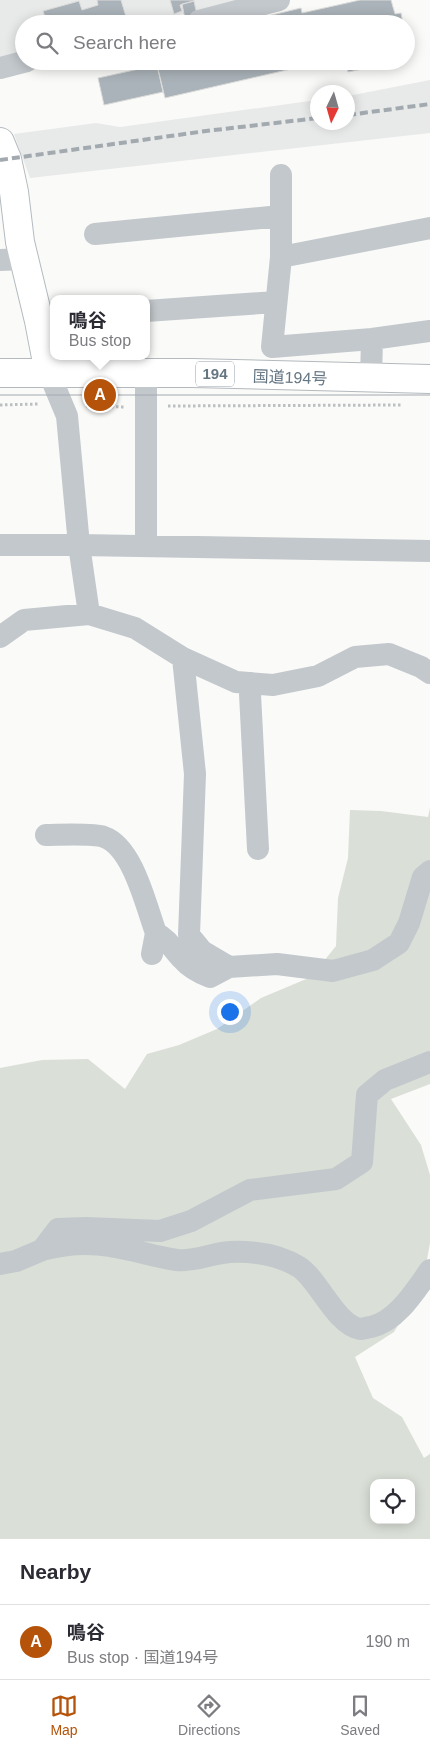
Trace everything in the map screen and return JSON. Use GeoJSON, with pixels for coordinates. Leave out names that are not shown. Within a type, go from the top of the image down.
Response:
{"type":"FeatureCollection","features":[{"type":"Feature","properties":{"kind":"main road"},"geometry":{"type":"LineString","coordinates":[[0,142],[7,159],[14,192],[15,254]]}},
{"type":"Feature","properties":{"kind":"main road"},"geometry":{"type":"LineString","coordinates":[[0,198],[15,254],[39,321],[49,373]]}},
{"type":"Feature","properties":{"kind":"main road","name":"国道194号"},"geometry":{"type":"LineString","coordinates":[[0,373],[146,373],[430,379]]}},
{"type":"Feature","properties":{"kind":"street"},"geometry":{"type":"LineString","coordinates":[[222,15],[279,0]]}},
{"type":"Feature","properties":{"kind":"street"},"geometry":{"type":"LineString","coordinates":[[0,68],[15,64]]}},
{"type":"Feature","properties":{"kind":"street"},"geometry":{"type":"LineString","coordinates":[[281,175],[281,257],[272,347],[430,332]]}},
{"type":"Feature","properties":{"kind":"street"},"geometry":{"type":"LineString","coordinates":[[95,234],[281,216]]}},
{"type":"Feature","properties":{"kind":"street"},"geometry":{"type":"LineString","coordinates":[[281,257],[430,228]]}},
{"type":"Feature","properties":{"kind":"street"},"geometry":{"type":"LineString","coordinates":[[150,311],[276,302]]}},
{"type":"Feature","properties":{"kind":"street"},"geometry":{"type":"LineString","coordinates":[[371,379],[372,339]]}},
{"type":"Feature","properties":{"kind":"street"},"geometry":{"type":"LineString","coordinates":[[49,373],[67,416],[79,545],[89,614]]}},
{"type":"Feature","properties":{"kind":"street"},"geometry":{"type":"LineString","coordinates":[[146,373],[146,546]]}},
{"type":"Feature","properties":{"kind":"street"},"geometry":{"type":"LineString","coordinates":[[0,545],[430,550]]}},
{"type":"Feature","properties":{"kind":"street"},"geometry":{"type":"LineString","coordinates":[[0,638],[24,620],[89,614],[135,628],[183,658],[236,682],[273,685],[318,676],[355,657],[389,654],[421,667],[430,673]]}},
{"type":"Feature","properties":{"kind":"street"},"geometry":{"type":"LineString","coordinates":[[389,654],[430,690]]}},
{"type":"Feature","properties":{"kind":"street"},"geometry":{"type":"LineString","coordinates":[[183,658],[194,774],[189,935],[202,951],[229,968]]}},
{"type":"Feature","properties":{"kind":"street"},"geometry":{"type":"LineString","coordinates":[[252,684],[250,694],[258,849]]}},
{"type":"Feature","properties":{"kind":"street"},"geometry":{"type":"LineString","coordinates":[[46,836],[104,836],[122,849],[134,868],[154,944],[164,937],[182,960],[197,972],[210,976],[229,968],[276,964],[333,971],[373,960],[399,943],[410,923],[423,877],[430,871]]}},
{"type":"Feature","properties":{"kind":"street"},"geometry":{"type":"LineString","coordinates":[[42,1250],[58,1229],[86,1228],[160,1231],[191,1221],[250,1190],[336,1179],[362,1162],[367,1095],[385,1080],[430,1062]]}},
{"type":"Feature","properties":{"kind":"street"},"geometry":{"type":"LineString","coordinates":[[0,1264],[16,1261],[42,1250],[81,1243],[110,1246],[179,1260],[204,1258],[229,1252],[266,1254],[284,1259],[302,1268],[345,1321],[360,1329],[379,1325],[405,1305],[430,1270]]}},
{"type":"Feature","properties":{"kind":"path"},"geometry":{"type":"LineString","coordinates":[[0,405],[44,404],[65,411],[77,405],[110,407],[410,405]]}},
{"type":"Feature","properties":{"kind":"shaded area"},"geometry":{"type":"Polygon","coordinates":[[[0,0],[240,0],[179,15],[15,15],[15,54],[0,58],[0,0]]]}},
{"type":"Feature","properties":{"kind":"shaded area"},"geometry":{"type":"Polygon","coordinates":[[[430,80],[430,133],[30,178],[14,134],[96,123],[120,127],[310,101],[310,130],[355,130],[355,95],[430,80]]]}},
{"type":"Feature","properties":{"kind":"shaded area"},"geometry":{"type":"Polygon","coordinates":[[[430,808],[430,1084],[391,1099],[421,1145],[430,1175],[430,1243],[422,1287],[394,1332],[355,1357],[373,1398],[402,1417],[424,1458],[430,1454],[430,1539],[0,1539],[0,1068],[42,1060],[88,1059],[125,1089],[147,1054],[179,1045],[217,1029],[261,998],[311,977],[336,946],[338,898],[348,858],[350,810],[381,811],[428,817],[430,808]]]}},
{"type":"Feature","properties":{"kind":"building"},"geometry":{"type":"Polygon","coordinates":[[[97,0],[121,0],[126,15],[44,15],[43,11],[79,1],[82,10],[98,5],[97,0]]]}},
{"type":"Feature","properties":{"kind":"building"},"geometry":{"type":"Polygon","coordinates":[[[170,0],[194,1],[180,5],[182,11],[174,14],[170,0]]]}},
{"type":"Feature","properties":{"kind":"building"},"geometry":{"type":"Polygon","coordinates":[[[360,0],[391,0],[395,14],[401,13],[401,15],[272,15],[301,8],[302,13],[360,0]]]}},
{"type":"Feature","properties":{"kind":"building"},"geometry":{"type":"Polygon","coordinates":[[[194,1],[197,15],[184,15],[182,4],[194,1]]]}},
{"type":"Feature","properties":{"kind":"building"},"geometry":{"type":"Polygon","coordinates":[[[134,70],[158,70],[163,92],[104,105],[98,78],[134,70]]]}},
{"type":"Feature","properties":{"kind":"building"},"geometry":{"type":"Polygon","coordinates":[[[158,70],[287,70],[165,98],[158,70]]]}},
{"type":"Feature","properties":{"kind":"tram line"},"geometry":{"type":"LineString","coordinates":[[0,395],[430,395]]}},
{"type":"Feature","properties":{"kind":"railway"},"geometry":{"type":"LineString","coordinates":[[355,114],[430,104]]}},
{"type":"Feature","properties":{"kind":"railway"},"geometry":{"type":"LineString","coordinates":[[0,160],[206,131],[310,119]]}},
{"type":"Feature","properties":{"kind":"place","name":"鳴谷"},"geometry":{"type":"Point","coordinates":[100,395]}}]}
